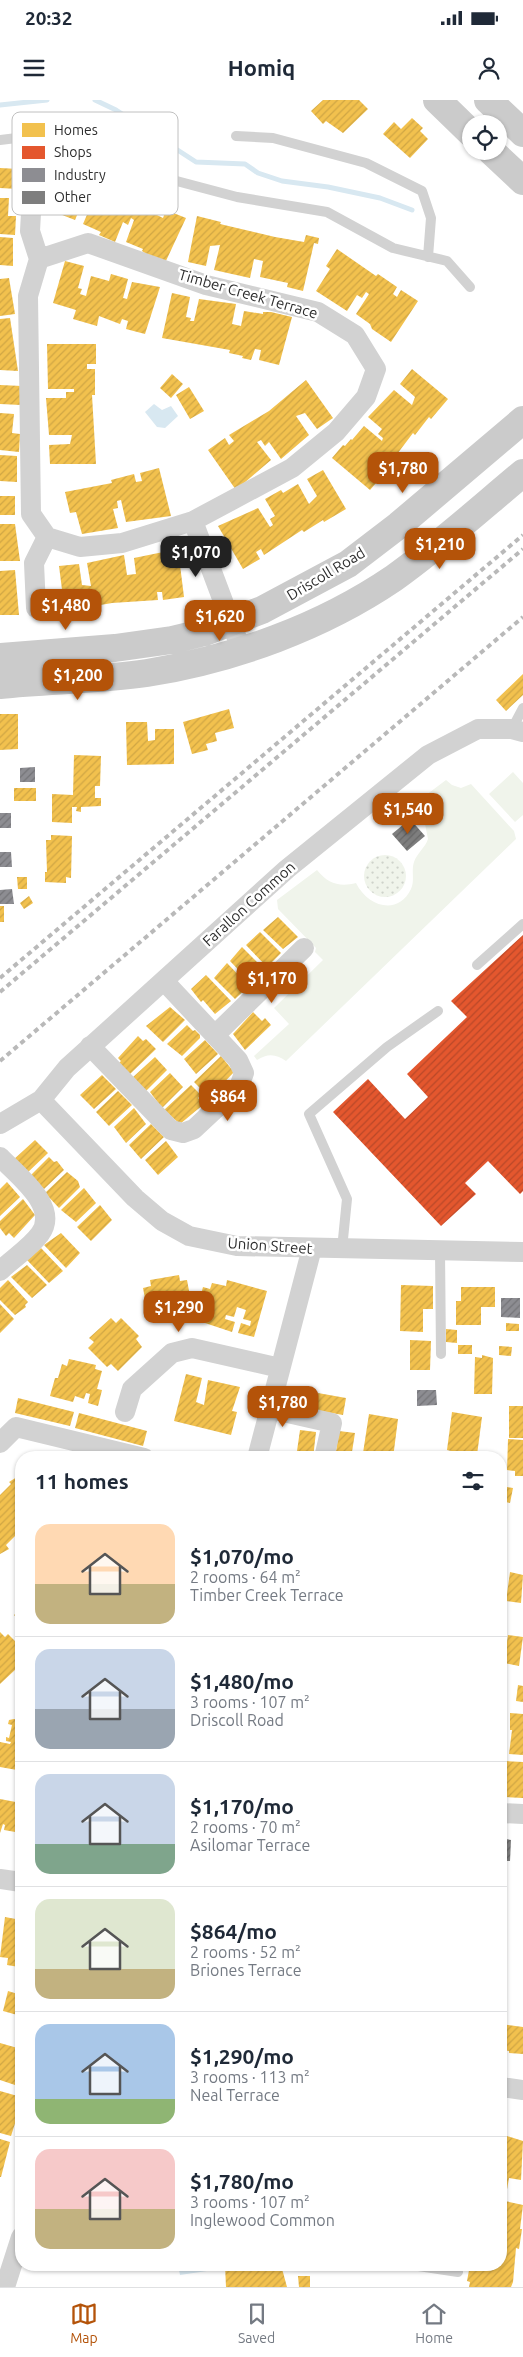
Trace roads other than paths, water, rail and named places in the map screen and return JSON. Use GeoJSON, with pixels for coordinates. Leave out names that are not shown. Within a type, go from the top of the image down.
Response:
{"type":"FeatureCollection","features":[{"type":"Feature","properties":{"kind":"street"},"geometry":{"type":"LineString","coordinates":[[437,100],[462,124]]}},
{"type":"Feature","properties":{"kind":"street"},"geometry":{"type":"LineString","coordinates":[[488,100],[523,133]]}},
{"type":"Feature","properties":{"kind":"street"},"geometry":{"type":"LineString","coordinates":[[501,160],[523,181]]}},
{"type":"Feature","properties":{"kind":"street"},"geometry":{"type":"LineString","coordinates":[[31,215],[30,231],[39,259],[28,296],[30,514],[47,537],[34,563],[36,608]]}},
{"type":"Feature","properties":{"kind":"street","name":"Timber Creek Terrace"},"geometry":{"type":"LineString","coordinates":[[39,259],[88,243],[206,285],[318,312],[355,335],[376,369],[366,397],[336,432],[292,468],[193,521],[122,544],[80,547],[47,537]]}},
{"type":"Feature","properties":{"kind":"street","name":"Driscoll Road"},"geometry":{"type":"LineString","coordinates":[[0,657],[143,645],[197,634],[231,622],[291,596],[348,564],[399,525],[523,420]]}},
{"type":"Feature","properties":{"kind":"street"},"geometry":{"type":"LineString","coordinates":[[0,685],[149,672],[241,650],[308,626],[364,596],[424,556],[523,472]]}},
{"type":"Feature","properties":{"kind":"street"},"geometry":{"type":"LineString","coordinates":[[193,521],[241,650]]}},
{"type":"Feature","properties":{"kind":"street","name":"Farallon Common"},"geometry":{"type":"LineString","coordinates":[[0,1124],[42,1100],[67,1068],[90,1046],[287,869],[428,755],[478,729],[518,730]]}},
{"type":"Feature","properties":{"kind":"street"},"geometry":{"type":"LineString","coordinates":[[214,1035],[304,948]]}},
{"type":"Feature","properties":{"kind":"street"},"geometry":{"type":"LineString","coordinates":[[90,1046],[171,1130],[183,1134],[194,1129],[239,1088],[244,1073],[238,1060],[164,981]]}},
{"type":"Feature","properties":{"kind":"street","name":"Union Street"},"geometry":{"type":"LineString","coordinates":[[42,1100],[135,1198],[162,1221],[189,1236],[237,1246],[523,1252]]}},
{"type":"Feature","properties":{"kind":"street"},"geometry":{"type":"LineString","coordinates":[[0,1156],[44,1204],[47,1219],[40,1234],[0,1270]]}},
{"type":"Feature","properties":{"kind":"street"},"geometry":{"type":"LineString","coordinates":[[259,1451],[312,1248]]}},
{"type":"Feature","properties":{"kind":"street"},"geometry":{"type":"LineString","coordinates":[[125,1412],[132,1389],[172,1352],[192,1348],[280,1368]]}},
{"type":"Feature","properties":{"kind":"street"},"geometry":{"type":"LineString","coordinates":[[270,1409],[332,1423],[326,1451]]}},
{"type":"Feature","properties":{"kind":"street"},"geometry":{"type":"LineString","coordinates":[[0,1443],[16,1427],[115,1451]]}},
{"type":"Feature","properties":{"kind":"street"},"geometry":{"type":"LineString","coordinates":[[507,1813],[523,1814]]}},
{"type":"Feature","properties":{"kind":"street"},"geometry":{"type":"LineString","coordinates":[[0,1879],[15,1881]]}},
{"type":"Feature","properties":{"kind":"street"},"geometry":{"type":"LineString","coordinates":[[507,2088],[523,2090]]}},
{"type":"Feature","properties":{"kind":"street"},"geometry":{"type":"LineString","coordinates":[[6,2287],[15,2257]]}},
{"type":"Feature","properties":{"kind":"lane"},"geometry":{"type":"LineString","coordinates":[[236,136],[273,138],[366,163],[422,191],[431,218],[428,257]]}},
{"type":"Feature","properties":{"kind":"lane"},"geometry":{"type":"LineString","coordinates":[[178,181],[237,197],[327,212],[393,248],[447,261],[470,287]]}},
{"type":"Feature","properties":{"kind":"lane"},"geometry":{"type":"LineString","coordinates":[[518,730],[523,708]]}},
{"type":"Feature","properties":{"kind":"lane"},"geometry":{"type":"LineString","coordinates":[[477,965],[523,924]]}},
{"type":"Feature","properties":{"kind":"lane"},"geometry":{"type":"LineString","coordinates":[[342,1249],[346,1199],[309,1114],[387,1047],[438,1011]]}},
{"type":"Feature","properties":{"kind":"lane"},"geometry":{"type":"LineString","coordinates":[[440,1250],[440,1354]]}},
{"type":"Feature","properties":{"kind":"lane"},"geometry":{"type":"LineString","coordinates":[[451,2271],[458,2272]]}},
{"type":"Feature","properties":{"kind":"waterway"},"geometry":{"type":"LineString","coordinates":[[0,105],[47,100]]}},
{"type":"Feature","properties":{"kind":"waterway"},"geometry":{"type":"LineString","coordinates":[[95,100],[119,112]]}},
{"type":"Feature","properties":{"kind":"waterway"},"geometry":{"type":"LineString","coordinates":[[178,150],[196,162],[245,164],[258,173],[282,181],[328,187],[380,198],[412,210]]}},
{"type":"Feature","properties":{"kind":"railway"},"geometry":{"type":"LineString","coordinates":[[0,978],[523,535]]}},
{"type":"Feature","properties":{"kind":"railway"},"geometry":{"type":"LineString","coordinates":[[0,992],[523,549]]}},
{"type":"Feature","properties":{"kind":"railway"},"geometry":{"type":"LineString","coordinates":[[0,1061],[523,617]]}}]}
